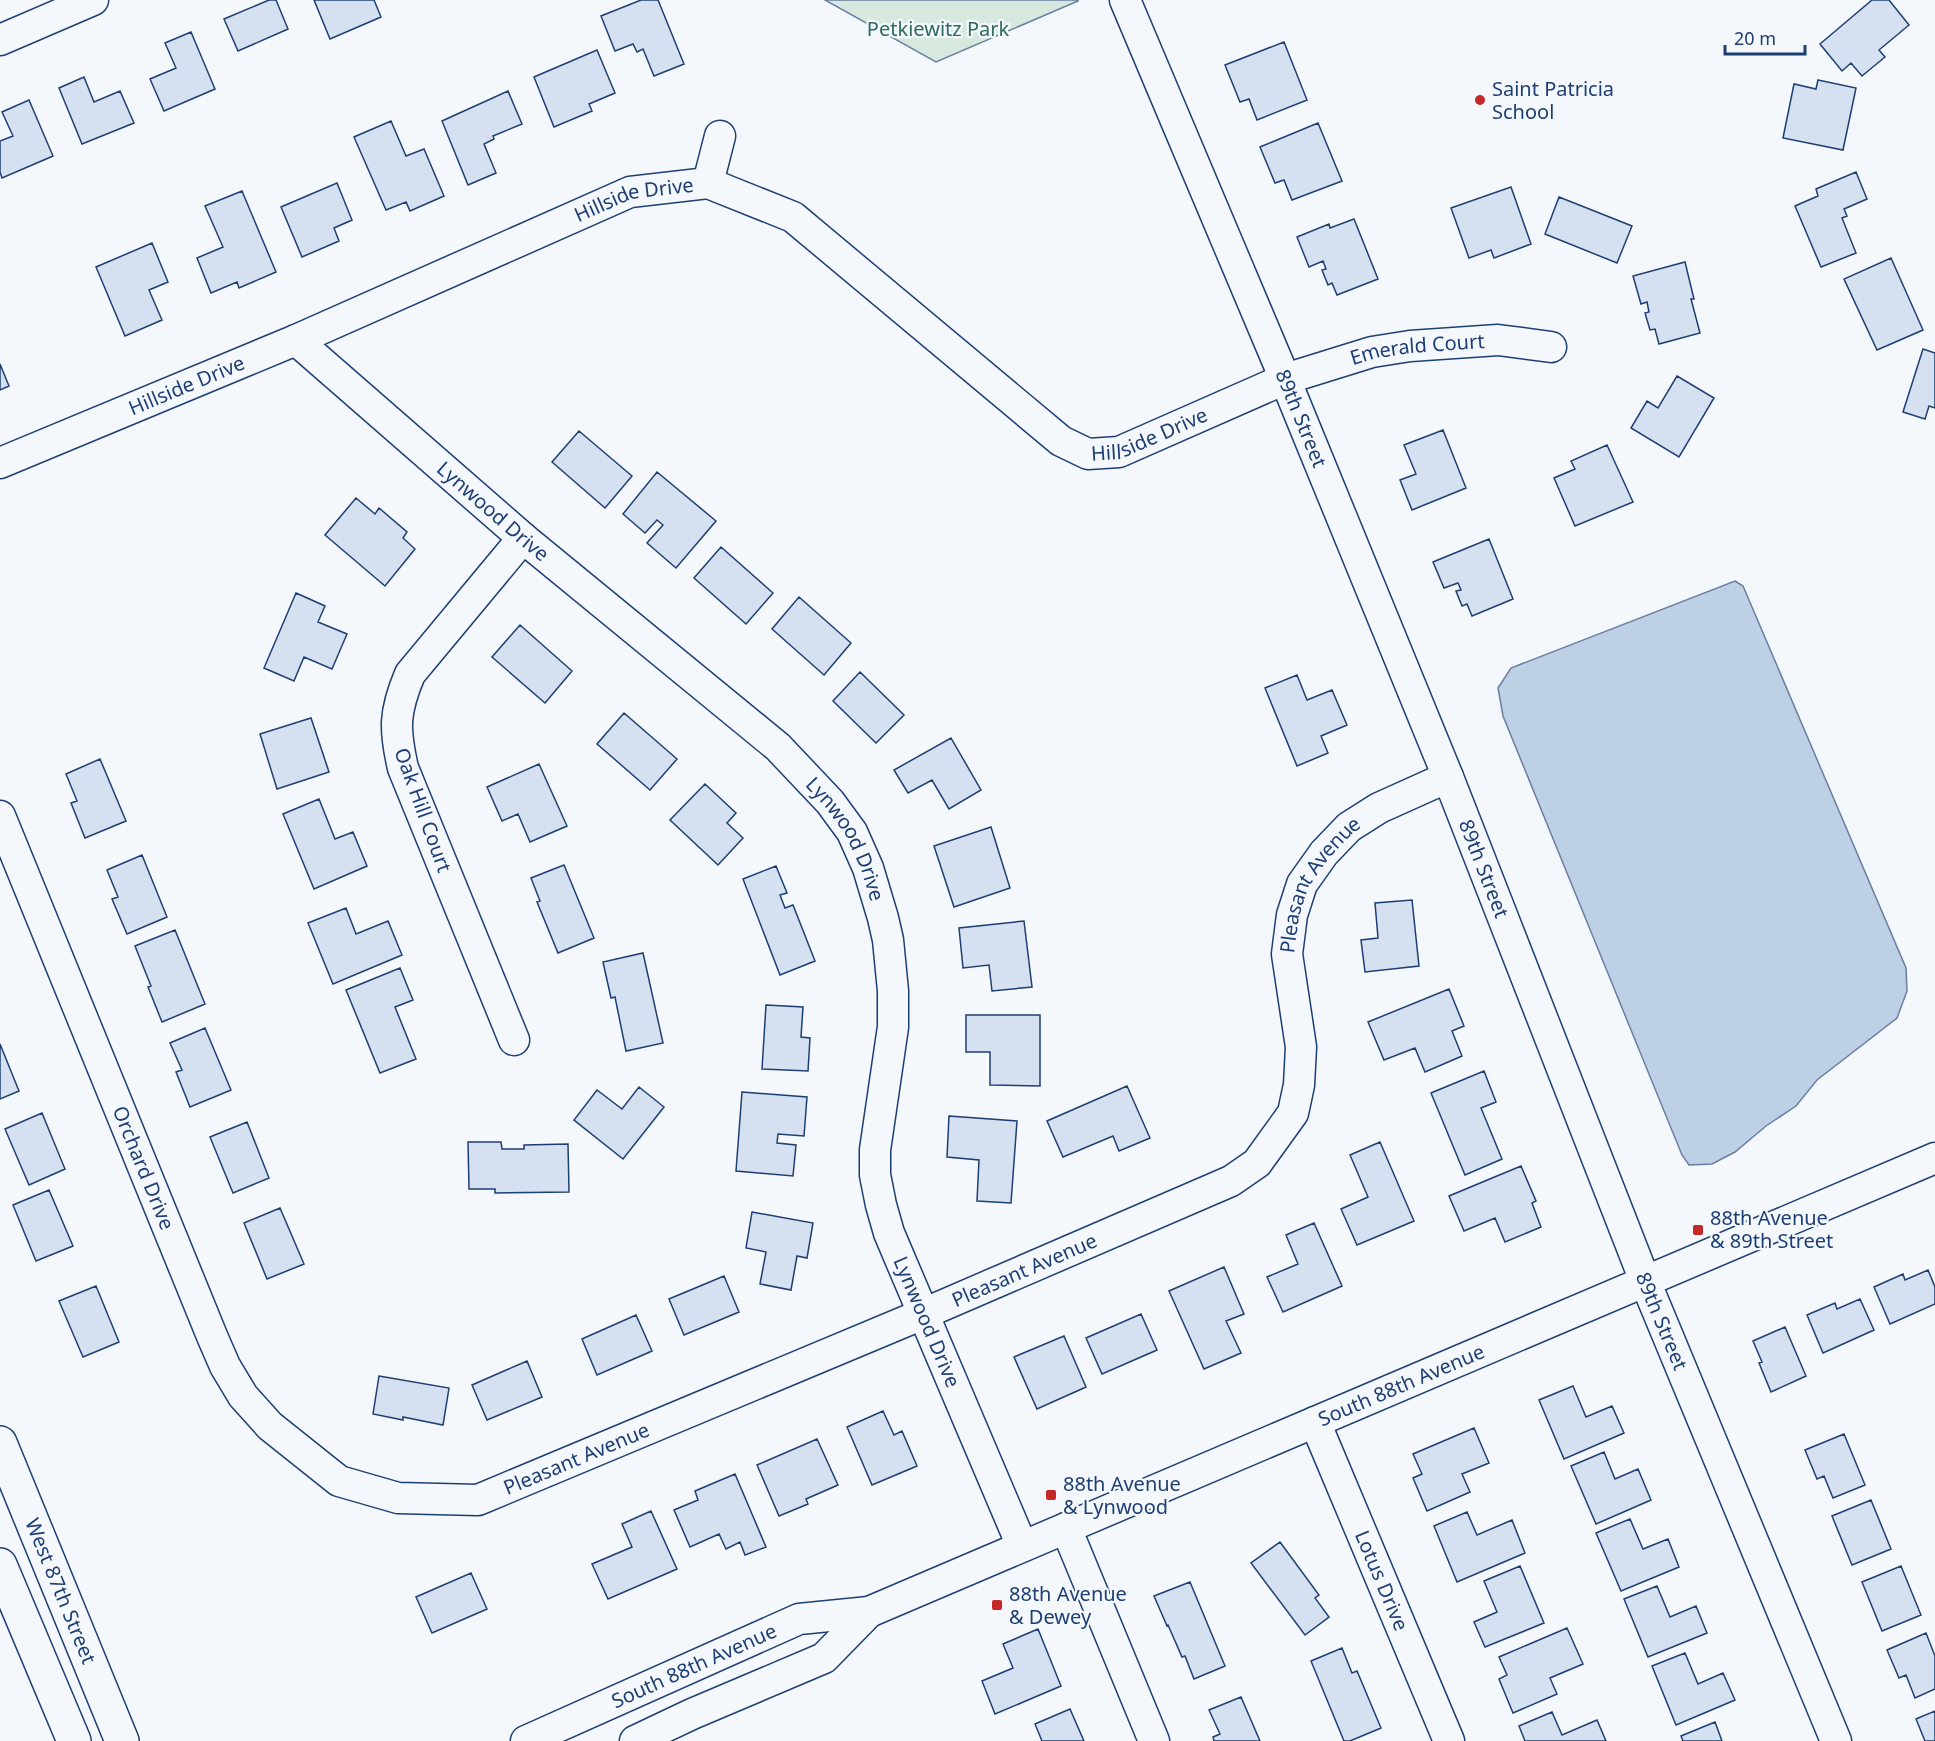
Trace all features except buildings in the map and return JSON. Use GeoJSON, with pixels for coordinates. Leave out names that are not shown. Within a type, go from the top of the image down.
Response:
{"type":"FeatureCollection","features":[{"type":"Feature","properties":{"kind":"main road","name":"West 87th Street"},"geometry":{"type":"LineString","coordinates":[[0,1443],[122,1741]]}},
{"type":"Feature","properties":{"kind":"main road"},"geometry":{"type":"LineString","coordinates":[[0,1565],[74,1741]]}},
{"type":"Feature","properties":{"kind":"street"},"geometry":{"type":"LineString","coordinates":[[0,40],[93,0]]}},
{"type":"Feature","properties":{"kind":"street","name":"89th Street"},"geometry":{"type":"LineString","coordinates":[[1125,0],[1285,379],[1448,777],[1645,1281],[1836,1741]]}},
{"type":"Feature","properties":{"kind":"street"},"geometry":{"type":"LineString","coordinates":[[708,183],[720,136]]}},
{"type":"Feature","properties":{"kind":"street","name":"Hillside Drive"},"geometry":{"type":"LineString","coordinates":[[0,463],[296,340],[630,192],[708,183],[793,217],[1061,441],[1088,454],[1119,452],[1285,379]]}},
{"type":"Feature","properties":{"kind":"street","name":"Lynwood Drive"},"geometry":{"type":"LineString","coordinates":[[296,340],[523,538],[778,747],[824,795],[852,832],[868,868],[883,918],[888,940],[893,992],[893,1027],[875,1150],[875,1175],[880,1205],[889,1233],[1022,1546]]}},
{"type":"Feature","properties":{"kind":"street","name":"Emerald Court"},"geometry":{"type":"LineString","coordinates":[[1285,379],[1372,352],[1410,346],[1498,340],[1551,347]]}},
{"type":"Feature","properties":{"kind":"street","name":"Oak Hill Court"},"geometry":{"type":"LineString","coordinates":[[514,1040],[403,768],[396,721],[400,698],[410,674],[523,538]]}},
{"type":"Feature","properties":{"kind":"street","name":"Pleasant Avenue"},"geometry":{"type":"LineString","coordinates":[[339,1481],[398,1498],[478,1500],[923,1314],[1231,1181],[1257,1163],[1293,1113],[1299,1085],[1301,1047],[1287,954],[1292,915],[1302,884],[1324,853],[1349,827],[1379,808],[1448,777]]}},
{"type":"Feature","properties":{"kind":"street","name":"Orchard Drive"},"geometry":{"type":"LineString","coordinates":[[0,816],[225,1366],[243,1396],[270,1426],[339,1481]]}},
{"type":"Feature","properties":{"kind":"street","name":"South 88th Avenue"},"geometry":{"type":"LineString","coordinates":[[526,1741],[799,1619],[869,1612],[1935,1158]]}},
{"type":"Feature","properties":{"kind":"street","name":"Lotus Drive"},"geometry":{"type":"LineString","coordinates":[[1315,1422],[1449,1741]]}},
{"type":"Feature","properties":{"kind":"street"},"geometry":{"type":"LineString","coordinates":[[1066,1528],[1154,1741]]}},
{"type":"Feature","properties":{"kind":"street","name":"South 88th Avenue"},"geometry":{"type":"LineString","coordinates":[[635,1741],[692,1714],[824,1658],[869,1612]]}},
{"type":"Feature","properties":{"kind":"green space","name":"Petkiewitz Park"},"geometry":{"type":"Polygon","coordinates":[[[825,0],[1078,0],[1078,1],[936,62],[825,0]]]}},
{"type":"Feature","properties":{"kind":"water"},"geometry":{"type":"Polygon","coordinates":[[[1735,581],[1743,586],[1906,968],[1907,991],[1897,1018],[1817,1080],[1796,1106],[1766,1126],[1735,1152],[1712,1164],[1689,1165],[1682,1155],[1503,716],[1498,688],[1511,668],[1735,581]]]}},
{"type":"Feature","properties":{"kind":"place","name":"Saint Patricia School"},"geometry":{"type":"Point","coordinates":[1480,100]}},
{"type":"Feature","properties":{"kind":"place","name":"88th Avenue & 89th Street"},"geometry":{"type":"Point","coordinates":[1698,1230]}},
{"type":"Feature","properties":{"kind":"place","name":"88th Avenue & Lynwood"},"geometry":{"type":"Point","coordinates":[1051,1495]}},
{"type":"Feature","properties":{"kind":"place","name":"88th Avenue & Dewey"},"geometry":{"type":"Point","coordinates":[997,1605]}}]}
